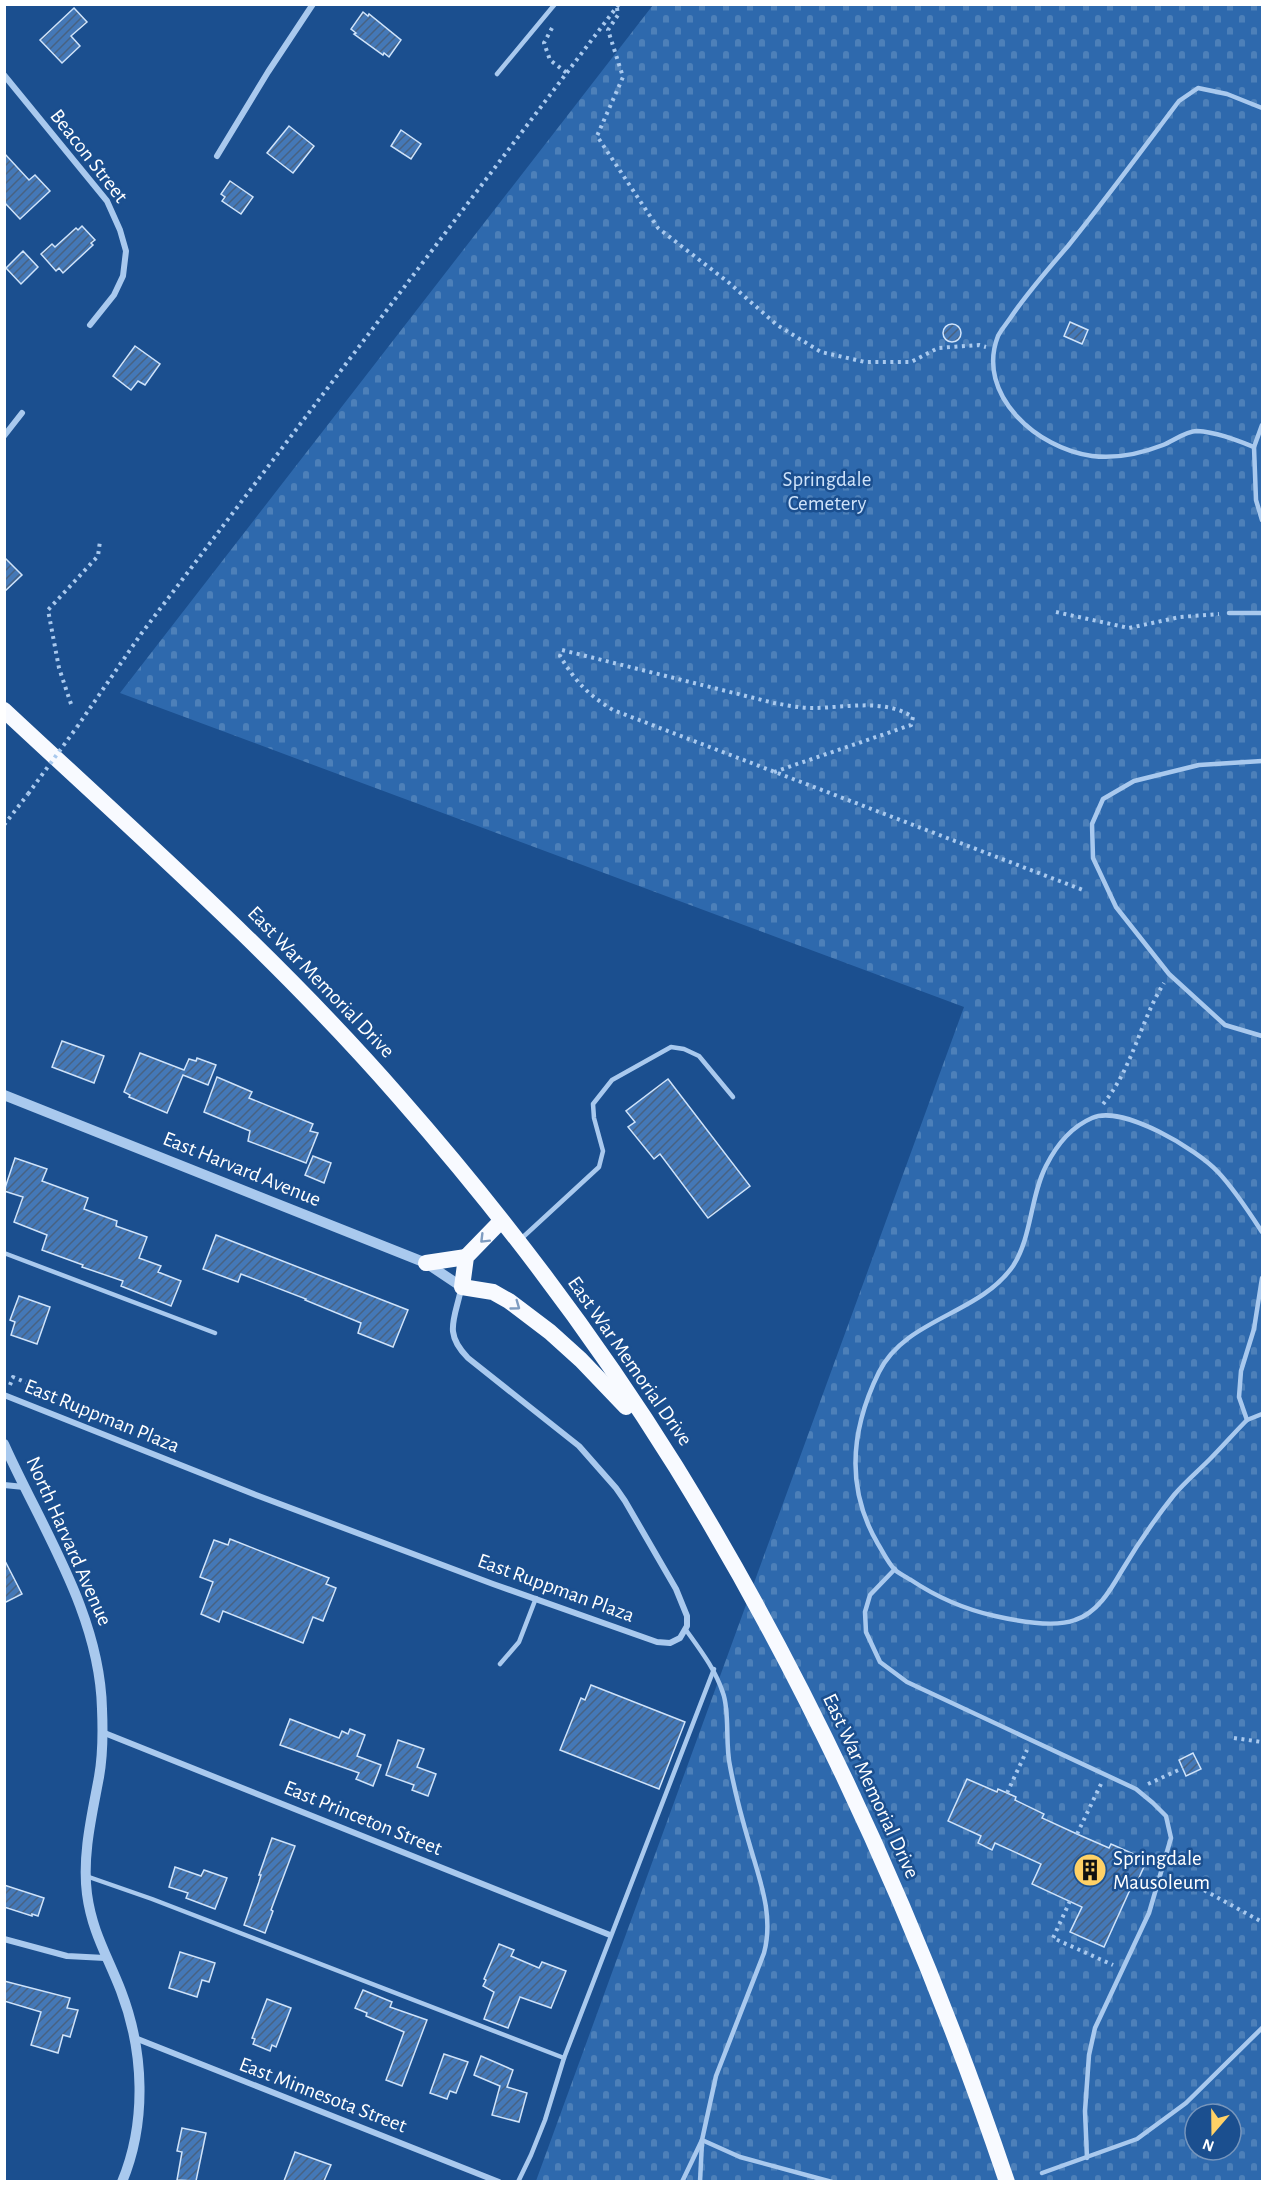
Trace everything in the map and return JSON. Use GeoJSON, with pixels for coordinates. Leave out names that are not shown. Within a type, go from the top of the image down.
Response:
{"type":"FeatureCollection","features":[{"type":"Feature","properties":{"kind":"highway","name":"East War Memorial Drive"},"geometry":{"type":"LineString","coordinates":[[4,710],[269,957],[399,1097],[518,1242],[593,1344],[681,1477],[797,1682],[870,1833],[947,2012],[1007,2181]]}},
{"type":"Feature","properties":{"kind":"highway"},"geometry":{"type":"LineString","coordinates":[[501,1221],[466,1257],[462,1287],[493,1292],[509,1300],[550,1332],[618,1398],[681,1477]]}},
{"type":"Feature","properties":{"kind":"highway"},"geometry":{"type":"LineString","coordinates":[[426,1263],[466,1257]]}},
{"type":"Feature","properties":{"kind":"street"},"geometry":{"type":"LineString","coordinates":[[217,156],[313,4]]}},
{"type":"Feature","properties":{"kind":"street","name":"Beacon Street"},"geometry":{"type":"LineString","coordinates":[[4,75],[107,201],[120,230],[126,251],[123,276],[114,295],[90,325]]}},
{"type":"Feature","properties":{"kind":"street"},"geometry":{"type":"LineString","coordinates":[[4,436],[22,413]]}},
{"type":"Feature","properties":{"kind":"street","name":"East Harvard Avenue"},"geometry":{"type":"LineString","coordinates":[[4,1095],[426,1263],[462,1287]]}},
{"type":"Feature","properties":{"kind":"street"},"geometry":{"type":"LineString","coordinates":[[462,1287],[452,1330],[456,1344],[468,1358],[579,1446],[616,1488],[676,1588],[687,1616],[686,1630]]}},
{"type":"Feature","properties":{"kind":"street","name":"East Ruppman Plaza"},"geometry":{"type":"LineString","coordinates":[[4,1395],[256,1495],[657,1642],[665,1644],[675,1641],[686,1630]]}},
{"type":"Feature","properties":{"kind":"street","name":"North Harvard Avenue"},"geometry":{"type":"LineString","coordinates":[[4,1444],[69,1581],[92,1642],[100,1687],[102,1732],[99,1775],[90,1823],[86,1876],[87,1895],[94,1929],[121,1990],[135,2038],[139,2073],[138,2114],[135,2136],[122,2181]]}},
{"type":"Feature","properties":{"kind":"street"},"geometry":{"type":"LineString","coordinates":[[4,1485],[25,1487]]}},
{"type":"Feature","properties":{"kind":"street","name":"East Princeton Street"},"geometry":{"type":"LineString","coordinates":[[102,1732],[610,1935]]}},
{"type":"Feature","properties":{"kind":"street"},"geometry":{"type":"LineString","coordinates":[[4,1939],[67,1956],[105,1958]]}},
{"type":"Feature","properties":{"kind":"street","name":"East Minnesota Street"},"geometry":{"type":"LineString","coordinates":[[135,2038],[499,2181]]}},
{"type":"Feature","properties":{"kind":"lane"},"geometry":{"type":"LineString","coordinates":[[497,74],[555,4]]}},
{"type":"Feature","properties":{"kind":"lane"},"geometry":{"type":"LineString","coordinates":[[1254,447],[1225,436],[1195,431],[1162,445],[1125,456],[1091,456],[1064,448],[1037,435],[1019,420],[1000,392],[993,361],[999,335],[1019,305],[1074,238],[1179,101],[1198,88],[1227,94],[1263,108]]}},
{"type":"Feature","properties":{"kind":"lane"},"geometry":{"type":"LineString","coordinates":[[1263,426],[1254,447],[1256,500],[1263,520]]}},
{"type":"Feature","properties":{"kind":"lane"},"geometry":{"type":"LineString","coordinates":[[1229,613],[1263,613]]}},
{"type":"Feature","properties":{"kind":"lane"},"geometry":{"type":"LineString","coordinates":[[1263,761],[1199,765],[1134,781],[1103,799],[1092,824],[1093,858],[1116,907],[1169,974],[1225,1025],[1263,1036]]}},
{"type":"Feature","properties":{"kind":"lane"},"geometry":{"type":"LineString","coordinates":[[518,1242],[599,1167],[603,1152],[594,1118],[593,1104],[612,1080],[671,1047],[684,1049],[699,1056],[733,1097]]}},
{"type":"Feature","properties":{"kind":"lane"},"geometry":{"type":"LineString","coordinates":[[1263,1232],[1217,1171],[1190,1149],[1150,1127],[1105,1115],[1094,1116],[1071,1131],[1058,1146],[1044,1170],[1023,1244],[1015,1262],[1005,1276],[982,1297],[900,1344],[880,1370],[858,1432],[854,1464],[858,1495],[871,1531],[895,1569],[934,1596],[961,1608],[1017,1621],[1040,1623],[1074,1621],[1097,1607],[1145,1533],[1176,1492],[1247,1420],[1263,1414]]}},
{"type":"Feature","properties":{"kind":"lane"},"geometry":{"type":"LineString","coordinates":[[4,1253],[214,1333]]}},
{"type":"Feature","properties":{"kind":"lane"},"geometry":{"type":"LineString","coordinates":[[1247,1420],[1239,1397],[1241,1371],[1254,1329],[1263,1278]]}},
{"type":"Feature","properties":{"kind":"lane"},"geometry":{"type":"LineString","coordinates":[[895,1569],[870,1595],[865,1612],[866,1632],[880,1662],[907,1682],[1136,1790],[1166,1816],[1172,1838],[1149,1913],[1095,2028],[1089,2055],[1085,2111],[1087,2158]]}},
{"type":"Feature","properties":{"kind":"lane"},"geometry":{"type":"LineString","coordinates":[[500,1664],[519,1642],[536,1598]]}},
{"type":"Feature","properties":{"kind":"lane"},"geometry":{"type":"LineString","coordinates":[[686,1630],[714,1669],[724,1696],[730,1767],[740,1812],[766,1903],[768,1930],[764,1953],[716,2076],[702,2140],[700,2181]]}},
{"type":"Feature","properties":{"kind":"lane"},"geometry":{"type":"LineString","coordinates":[[518,2181],[531,2155],[610,1935],[714,1669]]}},
{"type":"Feature","properties":{"kind":"lane"},"geometry":{"type":"LineString","coordinates":[[86,1876],[152,1899],[564,2058]]}},
{"type":"Feature","properties":{"kind":"lane"},"geometry":{"type":"LineString","coordinates":[[1042,2173],[1137,2139],[1186,2103],[1263,2028]]}},
{"type":"Feature","properties":{"kind":"lane"},"geometry":{"type":"LineString","coordinates":[[682,2181],[702,2140]]}},
{"type":"Feature","properties":{"kind":"lane"},"geometry":{"type":"LineString","coordinates":[[702,2140],[740,2157],[832,2181]]}},
{"type":"Feature","properties":{"kind":"path"},"geometry":{"type":"LineString","coordinates":[[4,825],[141,634],[618,6]]}},
{"type":"Feature","properties":{"kind":"path"},"geometry":{"type":"LineString","coordinates":[[618,6],[618,15],[608,30],[623,77],[597,136],[658,228],[728,282],[777,325],[821,352],[865,362],[911,362],[938,348],[979,345]]}},
{"type":"Feature","properties":{"kind":"path"},"geometry":{"type":"LineString","coordinates":[[554,25],[544,43],[550,60],[567,73]]}},
{"type":"Feature","properties":{"kind":"path"},"geometry":{"type":"LineString","coordinates":[[70,704],[59,668],[48,610],[98,556],[100,541]]}},
{"type":"Feature","properties":{"kind":"path"},"geometry":{"type":"LineString","coordinates":[[1056,612],[1129,628],[1180,617],[1229,613]]}},
{"type":"Feature","properties":{"kind":"path"},"geometry":{"type":"LineString","coordinates":[[774,772],[910,725],[913,717],[901,710],[876,705],[810,708],[774,703],[562,650],[560,656],[571,674],[590,696],[613,710],[774,772],[785,774],[1083,890]]}},
{"type":"Feature","properties":{"kind":"path"},"geometry":{"type":"LineString","coordinates":[[1094,1116],[1117,1088],[1152,1002],[1169,974]]}},
{"type":"Feature","properties":{"kind":"path"},"geometry":{"type":"LineString","coordinates":[[9,1385],[13,1377],[65,1399]]}},
{"type":"Feature","properties":{"kind":"path"},"geometry":{"type":"LineString","coordinates":[[1234,1738],[1263,1742]]}},
{"type":"Feature","properties":{"kind":"path"},"geometry":{"type":"LineString","coordinates":[[1007,1793],[1021,1763]]}},
{"type":"Feature","properties":{"kind":"path"},"geometry":{"type":"LineString","coordinates":[[1136,1790],[1183,1768]]}},
{"type":"Feature","properties":{"kind":"path"},"geometry":{"type":"LineString","coordinates":[[1077,1834],[1096,1795]]}},
{"type":"Feature","properties":{"kind":"path"},"geometry":{"type":"LineString","coordinates":[[1191,1883],[1263,1922]]}},
{"type":"Feature","properties":{"kind":"path"},"geometry":{"type":"LineString","coordinates":[[1070,1901],[1053,1938],[1109,1964]]}},
{"type":"Feature","properties":{"kind":"green space","name":"Springdale Cemetery"},"geometry":{"type":"Polygon","coordinates":[[[653,5],[1262,5],[1262,2181],[536,2181],[964,1007],[120,693],[653,5]]]}},
{"type":"Feature","properties":{"kind":"building"},"geometry":{"type":"Polygon","coordinates":[[[74,8],[87,22],[71,36],[80,46],[62,63],[40,40],[74,8]]]}},
{"type":"Feature","properties":{"kind":"building"},"geometry":{"type":"Polygon","coordinates":[[[363,12],[368,16],[369,14],[401,40],[389,57],[354,34],[356,33],[351,29],[363,12]]]}},
{"type":"Feature","properties":{"kind":"building"},"geometry":{"type":"Polygon","coordinates":[[[289,126],[314,146],[293,173],[267,153],[289,126]]]}},
{"type":"Feature","properties":{"kind":"building"},"geometry":{"type":"Polygon","coordinates":[[[401,130],[421,144],[411,159],[391,146],[401,130]]]}},
{"type":"Feature","properties":{"kind":"building"},"geometry":{"type":"Polygon","coordinates":[[[4,153],[29,180],[35,175],[50,191],[20,219],[4,202],[4,153]]]}},
{"type":"Feature","properties":{"kind":"building"},"geometry":{"type":"Polygon","coordinates":[[[230,181],[253,197],[241,214],[222,201],[225,197],[221,194],[230,181]]]}},
{"type":"Feature","properties":{"kind":"building"},"geometry":{"type":"Polygon","coordinates":[[[82,226],[95,240],[91,243],[93,245],[63,273],[59,268],[56,271],[41,254],[52,244],[55,247],[76,228],[78,230],[82,226]]]}},
{"type":"Feature","properties":{"kind":"building"},"geometry":{"type":"Polygon","coordinates":[[[23,251],[38,267],[21,284],[6,268],[23,251]]]}},
{"type":"Feature","properties":{"kind":"building"},"geometry":{"type":"Polygon","coordinates":[[[1070,322],[1088,330],[1082,344],[1064,336],[1070,322]]]}},
{"type":"Feature","properties":{"kind":"building"},"geometry":{"type":"Polygon","coordinates":[[[952,324],[958,327],[961,333],[958,339],[952,342],[946,339],[943,333],[946,327],[952,324]]]}},
{"type":"Feature","properties":{"kind":"building"},"geometry":{"type":"Polygon","coordinates":[[[135,346],[160,364],[145,385],[138,381],[131,390],[113,376],[135,346]]]}},
{"type":"Feature","properties":{"kind":"building"},"geometry":{"type":"Polygon","coordinates":[[[4,557],[22,575],[4,592],[4,557]]]}},
{"type":"Feature","properties":{"kind":"building"},"geometry":{"type":"Polygon","coordinates":[[[62,1041],[104,1056],[94,1083],[52,1067],[62,1041]]]}},
{"type":"Feature","properties":{"kind":"building"},"geometry":{"type":"Polygon","coordinates":[[[140,1053],[184,1070],[189,1059],[196,1061],[197,1058],[216,1065],[208,1085],[183,1075],[167,1113],[129,1097],[130,1095],[124,1092],[140,1053]]]}},
{"type":"Feature","properties":{"kind":"building"},"geometry":{"type":"Polygon","coordinates":[[[217,1077],[252,1092],[249,1098],[313,1124],[310,1131],[318,1133],[306,1163],[248,1141],[250,1131],[204,1112],[217,1077]]]}},
{"type":"Feature","properties":{"kind":"building"},"geometry":{"type":"Polygon","coordinates":[[[668,1079],[750,1186],[708,1218],[660,1154],[654,1159],[628,1127],[635,1122],[626,1111],[668,1079]]]}},
{"type":"Feature","properties":{"kind":"building"},"geometry":{"type":"Polygon","coordinates":[[[313,1156],[331,1163],[324,1183],[305,1175],[313,1156]]]}},
{"type":"Feature","properties":{"kind":"building"},"geometry":{"type":"Polygon","coordinates":[[[15,1158],[47,1169],[42,1181],[88,1198],[84,1209],[117,1221],[116,1226],[147,1237],[139,1258],[161,1266],[158,1272],[181,1281],[171,1306],[121,1286],[123,1281],[42,1250],[47,1235],[14,1222],[23,1197],[4,1191],[15,1158]]]}},
{"type":"Feature","properties":{"kind":"building"},"geometry":{"type":"Polygon","coordinates":[[[216,1235],[408,1310],[393,1347],[358,1333],[361,1323],[306,1299],[241,1274],[238,1282],[203,1269],[216,1235]]]}},
{"type":"Feature","properties":{"kind":"building"},"geometry":{"type":"Polygon","coordinates":[[[19,1296],[50,1307],[37,1344],[11,1335],[15,1322],[10,1320],[19,1296]]]}},
{"type":"Feature","properties":{"kind":"building"},"geometry":{"type":"Polygon","coordinates":[[[230,1539],[329,1578],[326,1584],[336,1588],[323,1621],[313,1617],[303,1643],[223,1611],[219,1622],[201,1614],[213,1582],[200,1577],[214,1540],[228,1545],[230,1539]]]}},
{"type":"Feature","properties":{"kind":"building"},"geometry":{"type":"Polygon","coordinates":[[[4,1559],[22,1594],[4,1603],[4,1559]]]}},
{"type":"Feature","properties":{"kind":"building"},"geometry":{"type":"Polygon","coordinates":[[[591,1685],[685,1722],[659,1789],[560,1750],[581,1698],[585,1700],[591,1685]]]}},
{"type":"Feature","properties":{"kind":"building"},"geometry":{"type":"Polygon","coordinates":[[[290,1719],[339,1738],[342,1731],[348,1734],[350,1729],[365,1735],[357,1756],[381,1765],[373,1786],[356,1779],[359,1773],[280,1745],[290,1719]]]}},
{"type":"Feature","properties":{"kind":"building"},"geometry":{"type":"Polygon","coordinates":[[[398,1740],[424,1749],[417,1767],[436,1774],[428,1796],[412,1790],[414,1785],[386,1775],[398,1740]]]}},
{"type":"Feature","properties":{"kind":"building"},"geometry":{"type":"Polygon","coordinates":[[[1193,1753],[1201,1769],[1186,1776],[1179,1760],[1193,1753]]]}},
{"type":"Feature","properties":{"kind":"building","name":"Springdale Mausoleum"},"geometry":{"type":"Polygon","coordinates":[[[967,1779],[997,1792],[998,1789],[1016,1797],[1015,1800],[1044,1814],[1042,1818],[1077,1834],[1109,1848],[1111,1844],[1147,1860],[1137,1882],[1134,1881],[1104,1947],[1070,1932],[1082,1907],[1032,1884],[1041,1864],[995,1843],[992,1850],[978,1843],[981,1836],[948,1821],[967,1779]]]}},
{"type":"Feature","properties":{"kind":"building"},"geometry":{"type":"Polygon","coordinates":[[[272,1838],[295,1846],[271,1910],[273,1911],[265,1933],[244,1925],[272,1838]]]}},
{"type":"Feature","properties":{"kind":"building"},"geometry":{"type":"Polygon","coordinates":[[[175,1867],[201,1876],[204,1870],[227,1878],[215,1909],[186,1898],[188,1893],[169,1887],[175,1867]]]}},
{"type":"Feature","properties":{"kind":"building"},"geometry":{"type":"Polygon","coordinates":[[[4,1885],[44,1898],[38,1916],[4,1907],[4,1885]]]}},
{"type":"Feature","properties":{"kind":"building"},"geometry":{"type":"Polygon","coordinates":[[[499,1944],[514,1950],[511,1956],[539,1968],[542,1962],[566,1971],[551,2008],[520,1997],[508,2028],[484,2019],[494,1992],[483,1986],[486,1980],[484,1979],[499,1944]]]}},
{"type":"Feature","properties":{"kind":"building"},"geometry":{"type":"Polygon","coordinates":[[[180,1952],[215,1963],[209,1982],[202,1980],[197,1997],[169,1988],[180,1952]]]}},
{"type":"Feature","properties":{"kind":"building"},"geometry":{"type":"Polygon","coordinates":[[[4,1981],[70,1998],[67,2008],[78,2010],[70,2037],[63,2035],[58,2053],[31,2045],[41,2012],[4,2001],[4,1981]]]}},
{"type":"Feature","properties":{"kind":"building"},"geometry":{"type":"Polygon","coordinates":[[[363,1990],[392,2002],[390,2007],[427,2020],[402,2086],[386,2080],[404,2032],[366,2016],[367,2013],[355,2008],[363,1990]]]}},
{"type":"Feature","properties":{"kind":"building"},"geometry":{"type":"Polygon","coordinates":[[[267,1999],[291,2008],[276,2047],[272,2045],[270,2051],[253,2044],[255,2039],[252,2038],[267,1999]]]}},
{"type":"Feature","properties":{"kind":"building"},"geometry":{"type":"Polygon","coordinates":[[[444,2054],[468,2062],[456,2093],[450,2091],[447,2099],[430,2093],[444,2054]]]}},
{"type":"Feature","properties":{"kind":"building"},"geometry":{"type":"Polygon","coordinates":[[[481,2056],[513,2070],[507,2087],[527,2093],[519,2122],[492,2115],[500,2086],[474,2075],[481,2056]]]}},
{"type":"Feature","properties":{"kind":"building"},"geometry":{"type":"Polygon","coordinates":[[[182,2128],[206,2133],[196,2181],[177,2180],[182,2152],[177,2151],[182,2128]]]}},
{"type":"Feature","properties":{"kind":"building"},"geometry":{"type":"Polygon","coordinates":[[[295,2152],[331,2165],[324,2181],[284,2181],[295,2152]]]}},
{"type":"Feature","properties":{"kind":"place","name":"Springdale Mausoleum"},"geometry":{"type":"Point","coordinates":[1090,1870]}}]}
